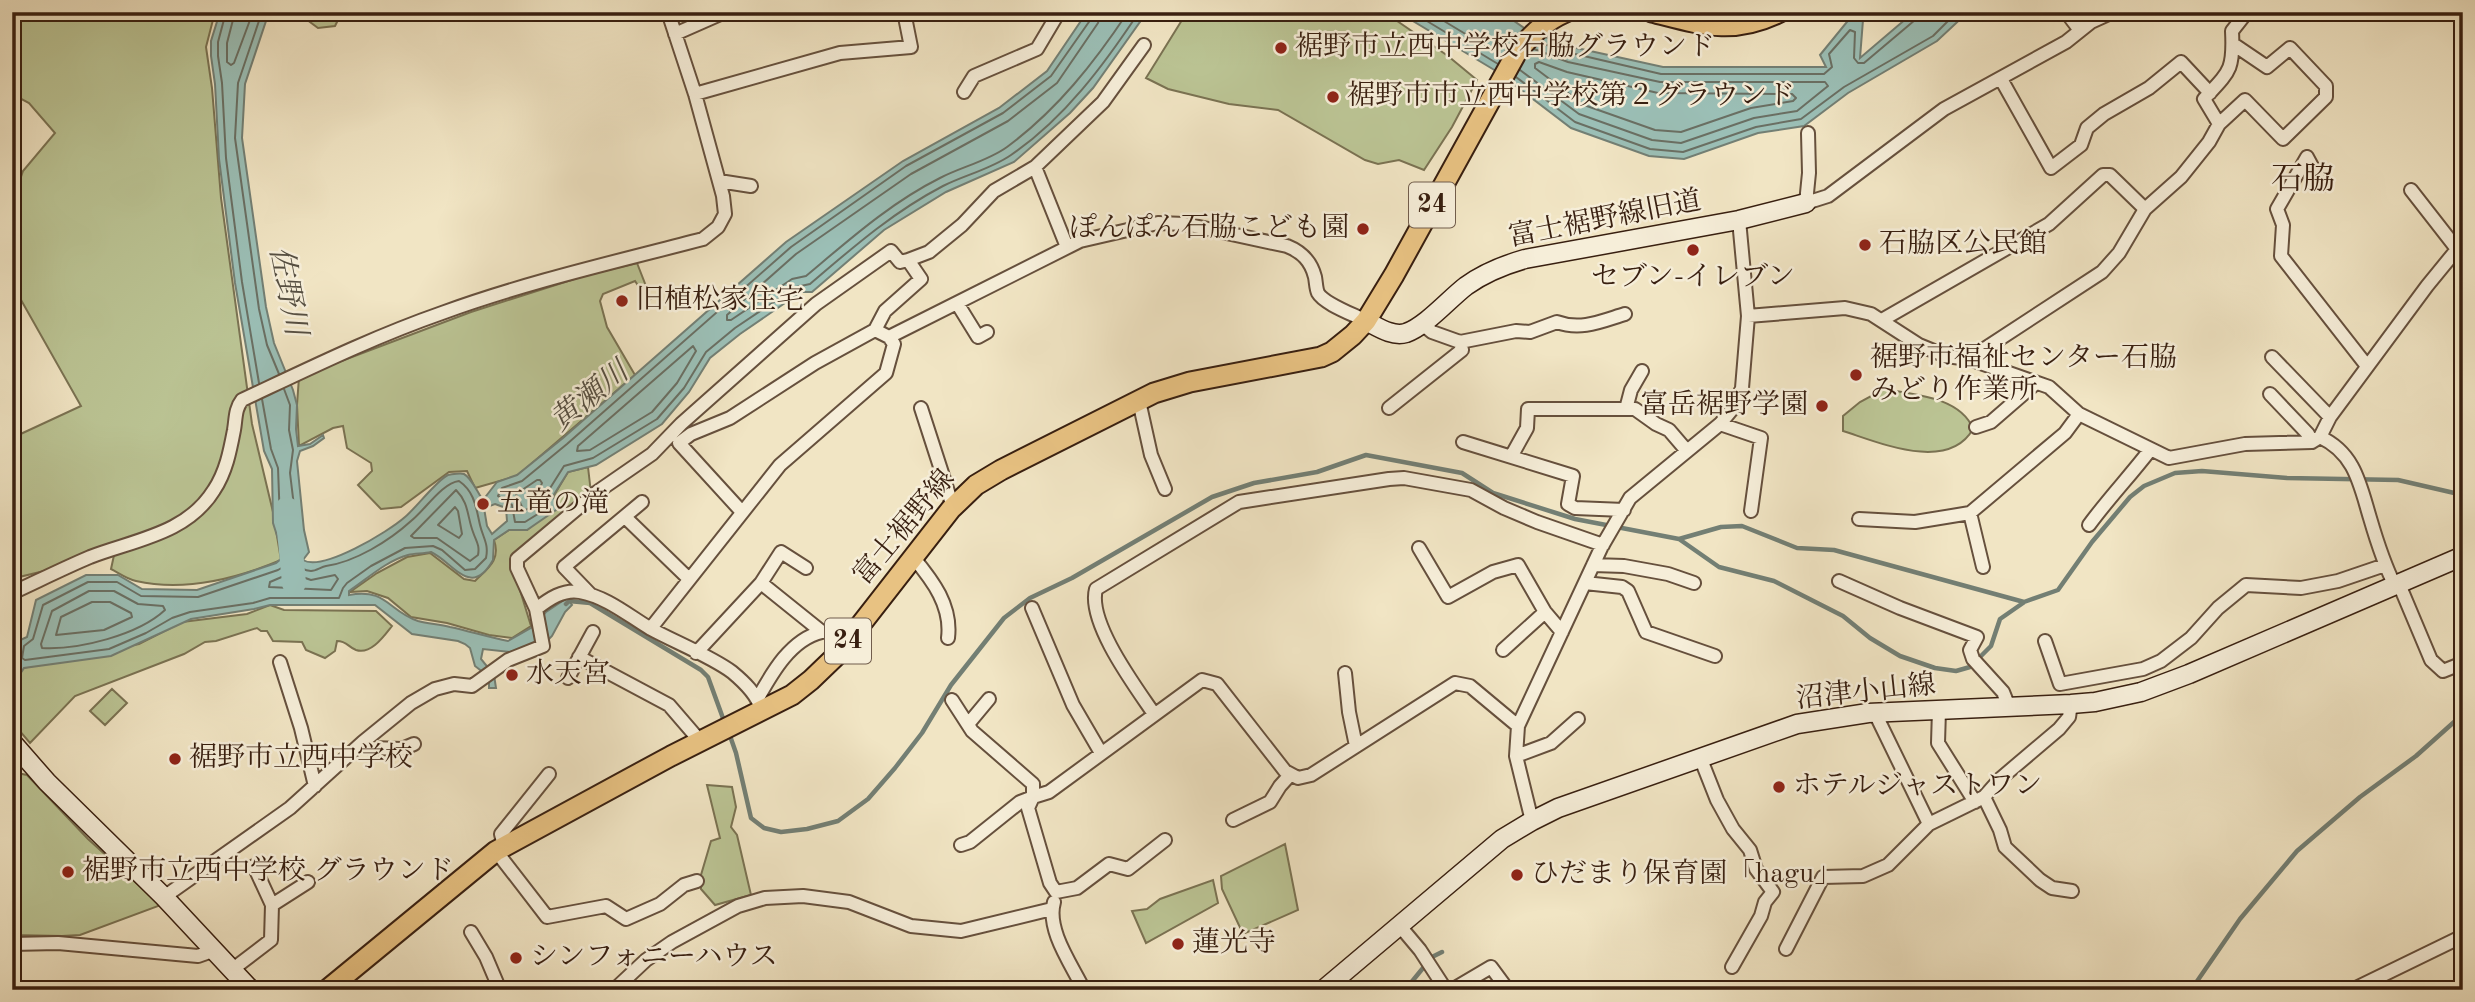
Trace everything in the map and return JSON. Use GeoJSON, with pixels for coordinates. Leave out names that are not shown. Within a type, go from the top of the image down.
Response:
{"type":"FeatureCollection","features":[{"type":"Feature","properties":{"kind":"main road"},"geometry":{"type":"LineString","coordinates":[[1652,12],[1701,25],[1735,27],[1761,22],[1780,12]]}},
{"type":"Feature","properties":{"kind":"main road","name":"富士裾野線"},"geometry":{"type":"LineString","coordinates":[[327,990],[500,848],[700,741],[760,704],[792,695],[837,655],[953,507],[976,485],[1154,393],[1190,382],[1321,357],[1332,352],[1366,321],[1517,52],[1534,31],[1559,15]]}},
{"type":"Feature","properties":{"kind":"main road","name":"富士裾野線旧道"},"geometry":{"type":"LineString","coordinates":[[1366,321],[1391,333],[1406,333],[1466,286],[1505,265],[1739,220],[1806,203]]}},
{"type":"Feature","properties":{"kind":"main road","name":"沼津小山線"},"geometry":{"type":"LineString","coordinates":[[1323,990],[1502,839],[1558,808],[1797,724],[1831,717],[2071,704],[2116,698],[2167,683],[2463,556]]}},
{"type":"Feature","properties":{"kind":"main road"},"geometry":{"type":"LineString","coordinates":[[13,744],[47,782],[164,897],[251,990]]}},
{"type":"Feature","properties":{"kind":"street"},"geometry":{"type":"LineString","coordinates":[[12,593],[78,562],[162,533],[182,523],[213,493],[221,478],[235,426],[237,407],[251,395],[379,337],[531,283],[703,239],[719,227],[724,214],[719,181],[695,94],[668,12]]}},
{"type":"Feature","properties":{"kind":"street"},"geometry":{"type":"LineString","coordinates":[[675,34],[726,12]]}},
{"type":"Feature","properties":{"kind":"street"},"geometry":{"type":"LineString","coordinates":[[695,94],[840,53],[911,47],[904,12]]}},
{"type":"Feature","properties":{"kind":"street"},"geometry":{"type":"LineString","coordinates":[[964,92],[974,76],[1037,49],[1059,12]]}},
{"type":"Feature","properties":{"kind":"street"},"geometry":{"type":"LineString","coordinates":[[2066,12],[2079,29]]}},
{"type":"Feature","properties":{"kind":"street"},"geometry":{"type":"LineString","coordinates":[[1808,134],[1809,173],[1806,203],[1828,196],[1944,109],[2001,79],[2066,41],[2079,29],[2113,12]]}},
{"type":"Feature","properties":{"kind":"street"},"geometry":{"type":"LineString","coordinates":[[2218,124],[2204,99],[2226,77],[2234,55],[2232,31],[2247,12]]}},
{"type":"Feature","properties":{"kind":"street"},"geometry":{"type":"LineString","coordinates":[[1969,359],[2102,272],[2119,253],[2145,209],[2181,177],[2208,142],[2218,124],[2245,100],[2283,139],[2326,97],[2326,86],[2290,48],[2267,67],[2233,44]]}},
{"type":"Feature","properties":{"kind":"street"},"geometry":{"type":"LineString","coordinates":[[164,897],[276,819],[411,703],[435,689],[454,684],[472,686],[508,660],[543,646],[536,608],[517,568],[517,559],[597,492],[652,454],[816,304],[891,251],[900,262],[929,253],[962,225],[994,191],[1035,167],[1103,103],[1144,45]]}},
{"type":"Feature","properties":{"kind":"street"},"geometry":{"type":"LineString","coordinates":[[2001,79],[2051,168],[2081,145],[2087,128],[2104,114],[2149,88],[2182,62],[2210,93]]}},
{"type":"Feature","properties":{"kind":"street"},"geometry":{"type":"LineString","coordinates":[[2322,185],[2307,157],[2277,209],[2283,225],[2281,256],[2367,366]]}},
{"type":"Feature","properties":{"kind":"street"},"geometry":{"type":"LineString","coordinates":[[1035,167],[1067,247]]}},
{"type":"Feature","properties":{"kind":"street"},"geometry":{"type":"LineString","coordinates":[[1882,320],[2049,224],[2103,174],[2110,175],[2145,209]]}},
{"type":"Feature","properties":{"kind":"street"},"geometry":{"type":"LineString","coordinates":[[719,181],[751,186]]}},
{"type":"Feature","properties":{"kind":"street"},"geometry":{"type":"LineString","coordinates":[[2316,439],[2367,366],[2460,245],[2411,190]]}},
{"type":"Feature","properties":{"kind":"street"},"geometry":{"type":"LineString","coordinates":[[1532,821],[1516,756],[1518,726],[1593,565],[1630,498],[1720,424],[1735,406],[1742,388],[1748,316],[1739,220]]}},
{"type":"Feature","properties":{"kind":"street"},"geometry":{"type":"LineString","coordinates":[[889,337],[1080,241],[1158,223],[1185,224],[1287,246],[1304,256],[1310,265],[1318,293],[1334,305],[1366,321]]}},
{"type":"Feature","properties":{"kind":"street"},"geometry":{"type":"LineString","coordinates":[[661,445],[679,443],[691,434],[730,418],[815,363],[875,330],[885,311],[921,279],[908,260]]}},
{"type":"Feature","properties":{"kind":"street"},"geometry":{"type":"LineString","coordinates":[[957,303],[978,337],[987,332]]}},
{"type":"Feature","properties":{"kind":"street"},"geometry":{"type":"LineString","coordinates":[[1748,316],[1845,308],[1871,314],[1919,345],[1946,356],[1969,359],[2049,387],[2079,414],[2169,458],[2245,444],[2316,439],[2330,441],[2358,474],[2385,565],[2431,660],[2443,671],[2463,663]]}},
{"type":"Feature","properties":{"kind":"street"},"geometry":{"type":"LineString","coordinates":[[1421,323],[1432,332],[1460,342],[1516,331],[1530,332],[1558,322],[1571,327],[1581,327],[1625,314]]}},
{"type":"Feature","properties":{"kind":"street"},"geometry":{"type":"LineString","coordinates":[[651,628],[780,465],[886,373],[894,344],[889,337],[875,330]]}},
{"type":"Feature","properties":{"kind":"street"},"geometry":{"type":"LineString","coordinates":[[1389,408],[1462,350],[1460,342]]}},
{"type":"Feature","properties":{"kind":"street"},"geometry":{"type":"LineString","coordinates":[[2272,357],[2330,417]]}},
{"type":"Feature","properties":{"kind":"street"},"geometry":{"type":"LineString","coordinates":[[1626,409],[1631,390],[1642,371]]}},
{"type":"Feature","properties":{"kind":"street"},"geometry":{"type":"LineString","coordinates":[[1976,428],[1991,422],[2036,383]]}},
{"type":"Feature","properties":{"kind":"street"},"geometry":{"type":"LineString","coordinates":[[2270,394],[2316,439]]}},
{"type":"Feature","properties":{"kind":"street"},"geometry":{"type":"LineString","coordinates":[[1139,401],[1151,455],[1165,489]]}},
{"type":"Feature","properties":{"kind":"street"},"geometry":{"type":"LineString","coordinates":[[921,408],[953,507]]}},
{"type":"Feature","properties":{"kind":"street"},"geometry":{"type":"LineString","coordinates":[[1512,455],[1527,429],[1528,409],[1635,409],[1656,425],[1669,430],[1687,451]]}},
{"type":"Feature","properties":{"kind":"street"},"geometry":{"type":"LineString","coordinates":[[1859,519],[1914,522],[1970,513],[2066,433],[2079,414]]}},
{"type":"Feature","properties":{"kind":"street"},"geometry":{"type":"LineString","coordinates":[[1720,424],[1761,438],[1751,511]]}},
{"type":"Feature","properties":{"kind":"street"},"geometry":{"type":"LineString","coordinates":[[1463,442],[1573,476],[1568,504],[1587,510],[1622,513]]}},
{"type":"Feature","properties":{"kind":"street"},"geometry":{"type":"LineString","coordinates":[[679,443],[742,512]]}},
{"type":"Feature","properties":{"kind":"street"},"geometry":{"type":"LineString","coordinates":[[2089,525],[2150,450]]}},
{"type":"Feature","properties":{"kind":"street"},"geometry":{"type":"LineString","coordinates":[[1154,714],[1125,670],[1102,626],[1094,608],[1096,589],[1239,502],[1360,482],[1404,478],[1471,490],[1526,517],[1606,540]]}},
{"type":"Feature","properties":{"kind":"street"},"geometry":{"type":"LineString","coordinates":[[593,596],[564,567],[642,502]]}},
{"type":"Feature","properties":{"kind":"street"},"geometry":{"type":"LineString","coordinates":[[1970,513],[1983,567]]}},
{"type":"Feature","properties":{"kind":"street"},"geometry":{"type":"LineString","coordinates":[[625,517],[689,579]]}},
{"type":"Feature","properties":{"kind":"street"},"geometry":{"type":"LineString","coordinates":[[1419,548],[1448,597],[1493,572],[1518,565],[1545,612],[1562,632]]}},
{"type":"Feature","properties":{"kind":"street"},"geometry":{"type":"LineString","coordinates":[[696,653],[761,583],[781,552],[806,568]]}},
{"type":"Feature","properties":{"kind":"street"},"geometry":{"type":"LineString","coordinates":[[913,557],[941,597],[948,614],[948,638]]}},
{"type":"Feature","properties":{"kind":"street"},"geometry":{"type":"LineString","coordinates":[[1593,565],[1624,566],[1695,583]]}},
{"type":"Feature","properties":{"kind":"street"},"geometry":{"type":"LineString","coordinates":[[2045,641],[2060,684],[2143,669],[2161,661],[2191,638],[2218,608],[2246,585],[2301,588],[2338,581],[2385,565]]}},
{"type":"Feature","properties":{"kind":"street"},"geometry":{"type":"LineString","coordinates":[[1839,581],[1977,637],[1970,650],[1977,663],[2003,692],[2009,707]]}},
{"type":"Feature","properties":{"kind":"street"},"geometry":{"type":"LineString","coordinates":[[761,583],[822,632]]}},
{"type":"Feature","properties":{"kind":"street"},"geometry":{"type":"LineString","coordinates":[[1585,583],[1628,590],[1646,632],[1715,656]]}},
{"type":"Feature","properties":{"kind":"street"},"geometry":{"type":"LineString","coordinates":[[536,608],[552,597],[567,592],[580,592],[605,600],[731,671],[760,704],[774,668],[804,640],[822,632],[855,632]]}},
{"type":"Feature","properties":{"kind":"street"},"geometry":{"type":"LineString","coordinates":[[1032,608],[1073,705],[1101,753]]}},
{"type":"Feature","properties":{"kind":"street"},"geometry":{"type":"LineString","coordinates":[[1503,650],[1545,612]]}},
{"type":"Feature","properties":{"kind":"street"},"geometry":{"type":"LineString","coordinates":[[568,678],[593,632]]}},
{"type":"Feature","properties":{"kind":"street"},"geometry":{"type":"LineString","coordinates":[[579,656],[669,705],[700,741]]}},
{"type":"Feature","properties":{"kind":"street"},"geometry":{"type":"LineString","coordinates":[[280,662],[301,728],[315,786]]}},
{"type":"Feature","properties":{"kind":"street"},"geometry":{"type":"LineString","coordinates":[[1345,673],[1356,746]]}},
{"type":"Feature","properties":{"kind":"street"},"geometry":{"type":"LineString","coordinates":[[961,845],[970,842],[1020,802],[1049,792],[1202,680],[1217,684],[1290,775],[1298,778],[1311,775],[1455,683],[1470,686],[1518,726]]}},
{"type":"Feature","properties":{"kind":"street"},"geometry":{"type":"LineString","coordinates":[[969,723],[989,699]]}},
{"type":"Feature","properties":{"kind":"street"},"geometry":{"type":"LineString","coordinates":[[952,700],[972,731],[1033,784],[1033,797],[1028,808],[1050,883],[1056,892],[1052,909],[1053,923],[1084,990]]}},
{"type":"Feature","properties":{"kind":"street"},"geometry":{"type":"LineString","coordinates":[[1786,949],[1823,877],[1863,876],[1888,865],[1929,824],[1979,799],[2059,729],[2069,717],[2071,704]]}},
{"type":"Feature","properties":{"kind":"street"},"geometry":{"type":"LineString","coordinates":[[1939,710],[1938,743],[2000,830],[2005,847],[2052,888],[2072,891]]}},
{"type":"Feature","properties":{"kind":"street"},"geometry":{"type":"LineString","coordinates":[[1875,713],[1929,824]]}},
{"type":"Feature","properties":{"kind":"street"},"geometry":{"type":"LineString","coordinates":[[1516,756],[1552,743],[1578,719]]}},
{"type":"Feature","properties":{"kind":"street"},"geometry":{"type":"LineString","coordinates":[[363,742],[372,748],[402,750],[414,744]]}},
{"type":"Feature","properties":{"kind":"street"},"geometry":{"type":"LineString","coordinates":[[1700,757],[1717,800],[1733,829],[1750,850],[1756,869],[1773,892],[1765,902],[1732,967]]}},
{"type":"Feature","properties":{"kind":"street"},"geometry":{"type":"LineString","coordinates":[[549,774],[501,834],[500,848],[547,917],[606,906],[626,919],[660,904],[684,884],[697,881]]}},
{"type":"Feature","properties":{"kind":"street"},"geometry":{"type":"LineString","coordinates":[[1233,820],[1270,802],[1290,775]]}},
{"type":"Feature","properties":{"kind":"street"},"geometry":{"type":"LineString","coordinates":[[1056,892],[1077,888],[1110,864],[1128,869],[1165,840]]}},
{"type":"Feature","properties":{"kind":"street"},"geometry":{"type":"LineString","coordinates":[[233,969],[270,942],[272,905],[254,866]]}},
{"type":"Feature","properties":{"kind":"street"},"geometry":{"type":"LineString","coordinates":[[272,905],[308,882]]}},
{"type":"Feature","properties":{"kind":"street"},"geometry":{"type":"LineString","coordinates":[[614,990],[646,960],[672,942],[738,906],[765,898],[803,896],[849,902],[911,926],[961,931],[1052,909]]}},
{"type":"Feature","properties":{"kind":"street"},"geometry":{"type":"LineString","coordinates":[[1399,925],[1420,950],[1446,990]]}},
{"type":"Feature","properties":{"kind":"street"},"geometry":{"type":"LineString","coordinates":[[471,932],[486,957],[500,990]]}},
{"type":"Feature","properties":{"kind":"street"},"geometry":{"type":"LineString","coordinates":[[2352,990],[2463,936]]}},
{"type":"Feature","properties":{"kind":"street"},"geometry":{"type":"LineString","coordinates":[[12,944],[58,943],[198,956],[215,950]]}},
{"type":"Feature","properties":{"kind":"street"},"geometry":{"type":"LineString","coordinates":[[1452,990],[1492,967],[1508,990]]}},
{"type":"Feature","properties":{"kind":"green space"},"geometry":{"type":"Polygon","coordinates":[[[13,12],[215,12],[206,47],[221,198],[252,424],[273,512],[281,560],[229,578],[173,585],[136,581],[111,569],[116,546],[61,567],[19,577],[12,565],[12,438],[81,406],[12,284],[12,203],[23,171],[55,133],[29,103],[12,94],[13,12]]]}},
{"type":"Feature","properties":{"kind":"green space"},"geometry":{"type":"Polygon","coordinates":[[[300,12],[342,12],[335,26],[318,28],[300,12]]]}},
{"type":"Feature","properties":{"kind":"green space","name":"裾野市市立西中学校第２グラウンド"},"geometry":{"type":"Polygon","coordinates":[[[1187,12],[1384,12],[1448,56],[1477,80],[1452,127],[1424,170],[1399,160],[1378,164],[1365,160],[1278,110],[1229,104],[1168,89],[1146,78],[1187,12]]]}},
{"type":"Feature","properties":{"kind":"green space"},"geometry":{"type":"Polygon","coordinates":[[[637,263],[651,299],[648,300],[635,281],[603,294],[600,301],[607,327],[635,375],[517,476],[475,488],[467,471],[449,472],[401,507],[381,509],[358,485],[372,471],[371,463],[347,448],[343,426],[333,428],[299,446],[299,377],[471,312],[587,275],[637,263]]]}},
{"type":"Feature","properties":{"kind":"green space"},"geometry":{"type":"Polygon","coordinates":[[[1884,389],[1921,395],[1947,404],[1967,418],[1973,429],[1962,442],[1947,449],[1930,452],[1893,447],[1843,431],[1843,416],[1860,402],[1884,389]]]}},
{"type":"Feature","properties":{"kind":"green space"},"geometry":{"type":"Polygon","coordinates":[[[588,467],[591,493],[512,564],[531,626],[512,638],[411,617],[388,598],[367,591],[350,592],[407,557],[430,553],[464,579],[475,581],[489,568],[494,558],[494,540],[509,530],[527,530],[558,503],[553,497],[568,472],[588,467]]]}},
{"type":"Feature","properties":{"kind":"green space"},"geometry":{"type":"Polygon","coordinates":[[[270,605],[284,610],[376,611],[392,626],[377,644],[367,650],[356,650],[337,641],[335,651],[325,658],[306,650],[302,642],[273,641],[267,631],[257,628],[205,642],[184,654],[75,696],[30,743],[12,722],[17,677],[23,668],[139,644],[182,622],[247,614],[270,605]]]}},
{"type":"Feature","properties":{"kind":"green space"},"geometry":{"type":"Polygon","coordinates":[[[112,689],[127,703],[105,725],[90,711],[112,689]]]}},
{"type":"Feature","properties":{"kind":"green space","name":"裾野市立西中学校 グラウンド"},"geometry":{"type":"Polygon","coordinates":[[[12,772],[27,775],[88,839],[161,905],[80,935],[12,935],[12,772]]]}},
{"type":"Feature","properties":{"kind":"green space"},"geometry":{"type":"Polygon","coordinates":[[[707,785],[732,787],[736,807],[731,827],[737,835],[751,895],[715,905],[701,889],[701,875],[711,841],[720,838],[707,785]]]}},
{"type":"Feature","properties":{"kind":"green space"},"geometry":{"type":"Polygon","coordinates":[[[1285,844],[1298,910],[1243,934],[1222,889],[1221,876],[1285,844]]]}},
{"type":"Feature","properties":{"kind":"green space"},"geometry":{"type":"Polygon","coordinates":[[[1213,880],[1218,903],[1146,943],[1132,911],[1147,909],[1160,899],[1213,880]]]}},
{"type":"Feature","properties":{"kind":"water"},"geometry":{"type":"Polygon","coordinates":[[[220,12],[269,12],[245,84],[242,138],[266,307],[274,343],[297,405],[298,446],[310,444],[323,435],[324,438],[300,451],[297,461],[309,552],[303,560],[312,562],[339,556],[385,532],[405,517],[448,475],[467,476],[483,500],[497,482],[517,475],[563,438],[786,242],[903,161],[999,108],[1047,71],[1087,12],[1147,12],[1093,88],[1070,113],[1014,162],[946,192],[884,230],[812,292],[801,292],[740,334],[710,358],[689,392],[662,424],[596,465],[568,472],[553,496],[559,508],[527,530],[509,530],[494,540],[493,560],[477,577],[462,575],[431,552],[392,561],[349,591],[349,595],[362,594],[380,598],[418,621],[508,641],[536,625],[546,612],[567,598],[572,605],[545,643],[510,652],[483,649],[481,659],[494,675],[496,688],[489,688],[489,677],[475,666],[470,648],[465,644],[412,634],[375,605],[270,605],[191,619],[111,656],[24,668],[19,677],[12,707],[12,654],[16,651],[16,642],[27,637],[36,600],[86,575],[118,575],[142,589],[197,590],[276,563],[295,547],[286,539],[279,542],[273,523],[272,469],[264,451],[235,283],[219,159],[211,41],[220,12]],[[495,504],[484,508],[487,526],[492,534],[507,521],[506,508],[495,504]]]}},
{"type":"Feature","properties":{"kind":"water"},"geometry":{"type":"Polygon","coordinates":[[[1398,12],[1501,12],[1527,30],[1572,47],[1663,67],[1826,67],[1820,55],[1855,12],[1870,12],[1863,20],[1860,58],[1914,12],[1968,12],[1937,41],[1848,93],[1804,126],[1758,133],[1684,159],[1649,156],[1571,128],[1496,71],[1398,12]]]}},
{"type":"Feature","properties":{"kind":"waterway"},"geometry":{"type":"LineString","coordinates":[[729,733],[751,818],[764,828],[781,832],[838,821],[868,799],[895,768],[922,733],[951,685],[1004,618],[1030,598],[1072,578],[1212,497],[1254,483],[1317,472],[1366,455],[1462,473],[1493,493],[1575,519],[1679,539],[1721,527],[1742,526],[1797,548],[1834,550],[2024,602],[2058,590],[2092,542],[2130,497],[2144,486],[2175,473],[2202,471],[2287,478],[2398,480],[2463,495]]}},
{"type":"Feature","properties":{"kind":"waterway","name":"佐野川"},"geometry":{"type":"LineString","coordinates":[[287,509],[294,583]]}},
{"type":"Feature","properties":{"kind":"waterway"},"geometry":{"type":"LineString","coordinates":[[1679,539],[1719,567],[1774,581],[1843,616],[1870,638],[1900,656],[1935,668],[1956,671],[1970,667],[1991,646],[2000,619],[2023,603]]}},
{"type":"Feature","properties":{"kind":"waterway"},"geometry":{"type":"LineString","coordinates":[[566,604],[569,601],[590,603],[701,670],[708,677],[724,721]]}},
{"type":"Feature","properties":{"kind":"waterway"},"geometry":{"type":"LineString","coordinates":[[2191,990],[2240,919],[2297,851],[2360,797],[2416,756],[2463,714]]}},
{"type":"Feature","properties":{"kind":"waterway"},"geometry":{"type":"LineString","coordinates":[[1405,990],[1432,957],[1442,952]]}},
{"type":"Feature","properties":{"kind":"place","name":"裾野市立西中学校石脇グラウンド"},"geometry":{"type":"Point","coordinates":[1281,48]}},
{"type":"Feature","properties":{"kind":"place","name":"裾野市市立西中学校第２グラウンド"},"geometry":{"type":"Point","coordinates":[1333,97]}},
{"type":"Feature","properties":{"kind":"place","name":"ぽんぽん石脇こども園"},"geometry":{"type":"Point","coordinates":[1363,229]}},
{"type":"Feature","properties":{"kind":"place","name":"石脇区公民館"},"geometry":{"type":"Point","coordinates":[1865,245]}},
{"type":"Feature","properties":{"kind":"place","name":"セブン-イレブン"},"geometry":{"type":"Point","coordinates":[1693,250]}},
{"type":"Feature","properties":{"kind":"place","name":"旧植松家住宅"},"geometry":{"type":"Point","coordinates":[622,301]}},
{"type":"Feature","properties":{"kind":"place","name":"裾野市福祉センター石脇 みどり作業所"},"geometry":{"type":"Point","coordinates":[1856,375]}},
{"type":"Feature","properties":{"kind":"place","name":"富岳裾野学園"},"geometry":{"type":"Point","coordinates":[1822,406]}},
{"type":"Feature","properties":{"kind":"place","name":"五竜の滝"},"geometry":{"type":"Point","coordinates":[483,504]}},
{"type":"Feature","properties":{"kind":"place","name":"水天宮"},"geometry":{"type":"Point","coordinates":[512,675]}},
{"type":"Feature","properties":{"kind":"place","name":"裾野市立西中学校"},"geometry":{"type":"Point","coordinates":[175,759]}},
{"type":"Feature","properties":{"kind":"place","name":"ホテルジャストワン"},"geometry":{"type":"Point","coordinates":[1779,787]}},
{"type":"Feature","properties":{"kind":"place","name":"裾野市立西中学校 グラウンド"},"geometry":{"type":"Point","coordinates":[68,872]}},
{"type":"Feature","properties":{"kind":"place","name":"ひだまり保育園「hagu」"},"geometry":{"type":"Point","coordinates":[1517,875]}},
{"type":"Feature","properties":{"kind":"place","name":"蓮光寺"},"geometry":{"type":"Point","coordinates":[1178,944]}},
{"type":"Feature","properties":{"kind":"place","name":"シンフォニーハウス"},"geometry":{"type":"Point","coordinates":[516,958]}},
{"type":"Feature","properties":{"kind":"district","name":"石脇"},"geometry":{"type":"Point","coordinates":[2303,181]}},
{"type":"Feature","properties":{"kind":"water label","name":"黄瀬川"},"geometry":{"type":"Point","coordinates":[590,397]}}]}
